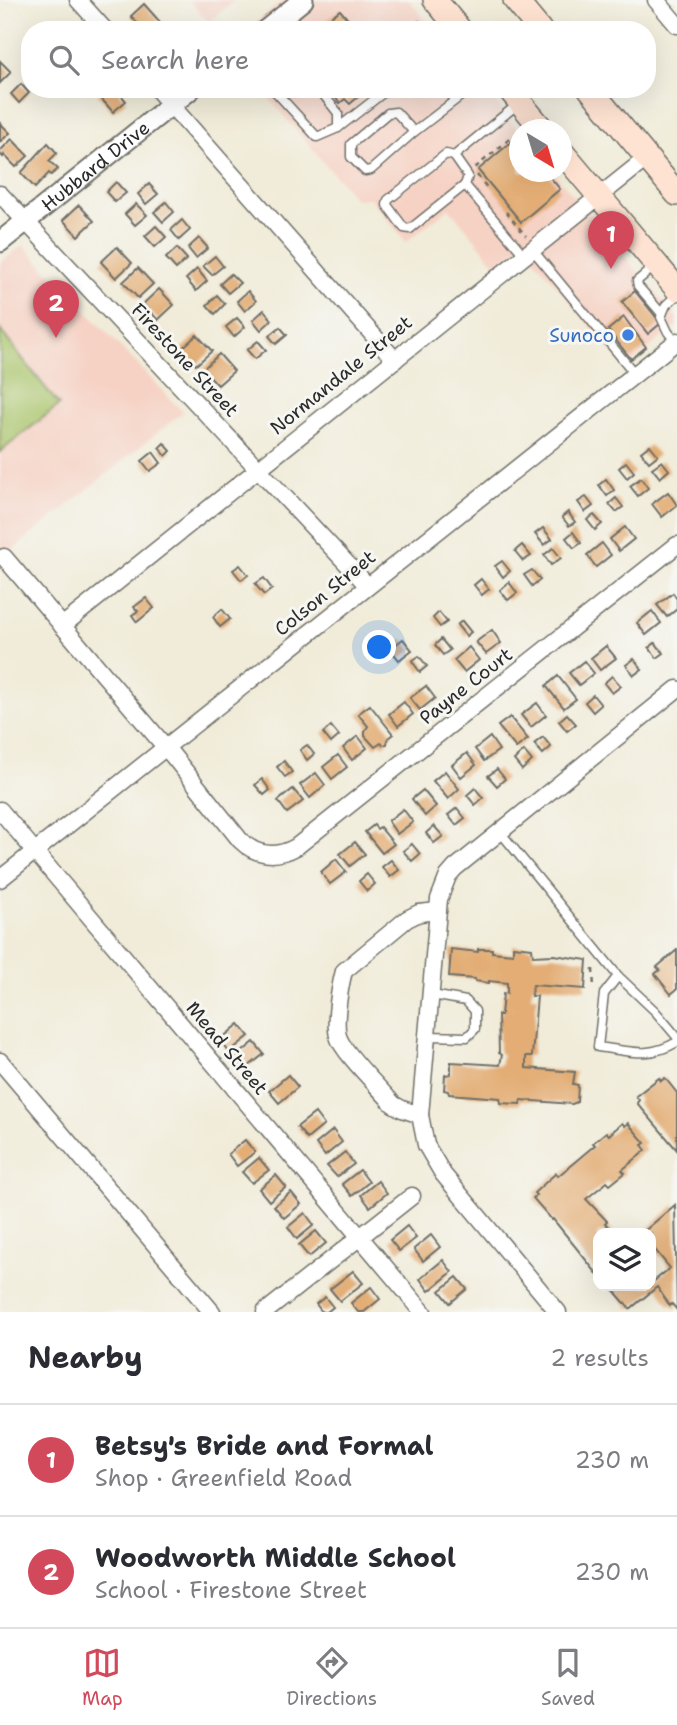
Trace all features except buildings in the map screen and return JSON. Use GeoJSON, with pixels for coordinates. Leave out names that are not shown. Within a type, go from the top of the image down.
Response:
{"type":"FeatureCollection","features":[{"type":"Feature","properties":{"kind":"main road"},"geometry":{"type":"LineString","coordinates":[[435,0],[452,21]]}},
{"type":"Feature","properties":{"kind":"main road"},"geometry":{"type":"LineString","coordinates":[[515,0],[532,21]]}},
{"type":"Feature","properties":{"kind":"main road"},"geometry":{"type":"LineString","coordinates":[[517,98],[534,119]]}},
{"type":"Feature","properties":{"kind":"main road"},"geometry":{"type":"LineString","coordinates":[[597,98],[677,194]]}},
{"type":"Feature","properties":{"kind":"main road"},"geometry":{"type":"LineString","coordinates":[[572,164],[677,289]]}},
{"type":"Feature","properties":{"kind":"street"},"geometry":{"type":"LineString","coordinates":[[78,0],[96,21]]}},
{"type":"Feature","properties":{"kind":"street"},"geometry":{"type":"LineString","coordinates":[[278,21],[303,0]]}},
{"type":"Feature","properties":{"kind":"street"},"geometry":{"type":"LineString","coordinates":[[656,0],[677,25]]}},
{"type":"Feature","properties":{"kind":"street"},"geometry":{"type":"LineString","coordinates":[[165,98],[395,359]]}},
{"type":"Feature","properties":{"kind":"street","name":"Hubbard Drive"},"geometry":{"type":"LineString","coordinates":[[0,242],[180,98]]}},
{"type":"Feature","properties":{"kind":"street","name":"Normandale Street"},"geometry":{"type":"LineString","coordinates":[[62,626],[395,359],[528,248],[647,158]]}},
{"type":"Feature","properties":{"kind":"street","name":"Firestone Street"},"geometry":{"type":"LineString","coordinates":[[0,194],[368,586]]}},
{"type":"Feature","properties":{"kind":"street","name":"Colson Street"},"geometry":{"type":"LineString","coordinates":[[0,879],[676,341]]}},
{"type":"Feature","properties":{"kind":"street","name":"Payne Court"},"geometry":{"type":"LineString","coordinates":[[166,748],[245,845],[262,853],[278,854],[296,847],[677,545]]}},
{"type":"Feature","properties":{"kind":"street"},"geometry":{"type":"LineString","coordinates":[[4,556],[166,748]]}},
{"type":"Feature","properties":{"kind":"street"},"geometry":{"type":"LineString","coordinates":[[558,1312],[443,1174],[426,1145],[421,1115],[442,887],[448,876],[677,689]]}},
{"type":"Feature","properties":{"kind":"street","name":"Mead Street"},"geometry":{"type":"LineString","coordinates":[[0,810],[423,1312]]}},
{"type":"Feature","properties":{"kind":"street"},"geometry":{"type":"LineString","coordinates":[[421,1115],[393,1104],[342,1045],[338,1028],[340,993],[344,971],[350,965],[407,919],[419,913],[438,911]]}},
{"type":"Feature","properties":{"kind":"street"},"geometry":{"type":"LineString","coordinates":[[0,1061],[212,1312]]}},
{"type":"Feature","properties":{"kind":"street"},"geometry":{"type":"LineString","coordinates":[[265,1312],[412,1196]]}},
{"type":"Feature","properties":{"kind":"lane"},"geometry":{"type":"LineString","coordinates":[[282,98],[317,137],[338,128],[376,98]]}},
{"type":"Feature","properties":{"kind":"lane"},"geometry":{"type":"LineString","coordinates":[[326,98],[338,113],[338,128]]}},
{"type":"Feature","properties":{"kind":"lane"},"geometry":{"type":"LineString","coordinates":[[414,132],[396,112],[388,113],[351,144],[351,157],[365,171],[370,170],[458,98]]}},
{"type":"Feature","properties":{"kind":"lane"},"geometry":{"type":"LineString","coordinates":[[454,156],[513,98]]}},
{"type":"Feature","properties":{"kind":"lane"},"geometry":{"type":"LineString","coordinates":[[446,154],[454,156],[468,176],[465,184],[410,229],[404,228],[387,205],[388,200],[446,154]]}},
{"type":"Feature","properties":{"kind":"lane"},"geometry":{"type":"LineString","coordinates":[[465,184],[528,248],[635,374]]}},
{"type":"Feature","properties":{"kind":"lane"},"geometry":{"type":"LineString","coordinates":[[656,265],[637,281],[638,286],[662,314],[665,327],[676,341]]}},
{"type":"Feature","properties":{"kind":"lane"},"geometry":{"type":"LineString","coordinates":[[662,314],[666,305],[677,295]]}},
{"type":"Feature","properties":{"kind":"lane"},"geometry":{"type":"LineString","coordinates":[[500,833],[618,976],[655,1011],[677,1040],[661,1051],[649,1054],[598,1047],[604,994],[618,976]]}},
{"type":"Feature","properties":{"kind":"lane"},"geometry":{"type":"LineString","coordinates":[[428,1036],[467,1038],[475,1029],[475,1011],[466,1001],[432,995]]}},
{"type":"Feature","properties":{"kind":"path"},"geometry":{"type":"LineString","coordinates":[[488,189],[473,170],[509,139]]}},
{"type":"Feature","properties":{"kind":"path"},"geometry":{"type":"LineString","coordinates":[[506,212],[528,248]]}},
{"type":"Feature","properties":{"kind":"path"},"geometry":{"type":"LineString","coordinates":[[593,969],[593,991]]}},
{"type":"Feature","properties":{"kind":"shaded area"},"geometry":{"type":"Polygon","coordinates":[[[189,0],[235,0],[209,21],[189,0]]]}},
{"type":"Feature","properties":{"kind":"shaded area"},"geometry":{"type":"Polygon","coordinates":[[[284,0],[409,0],[426,21],[258,21],[284,0]]]}},
{"type":"Feature","properties":{"kind":"shaded area"},"geometry":{"type":"Polygon","coordinates":[[[269,98],[492,98],[509,119],[509,182],[561,182],[677,318],[677,325],[625,368],[522,244],[496,265],[449,208],[406,242],[370,198],[355,199],[269,98]]]}},
{"type":"Feature","properties":{"kind":"shaded area"},"geometry":{"type":"Polygon","coordinates":[[[23,245],[183,412],[0,560],[0,263],[23,245]]]}},
{"type":"Feature","properties":{"kind":"green space"},"geometry":{"type":"Polygon","coordinates":[[[0,330],[59,405],[0,452],[0,330]]]}},
{"type":"Feature","properties":{"kind":"place","name":"Betsy's Bride and Formal"},"geometry":{"type":"Point","coordinates":[611,269]}},
{"type":"Feature","properties":{"kind":"place","name":"Sunoco"},"geometry":{"type":"Point","coordinates":[628,335]}},
{"type":"Feature","properties":{"kind":"place","name":"Woodworth Middle School"},"geometry":{"type":"Point","coordinates":[56,338]}}]}
